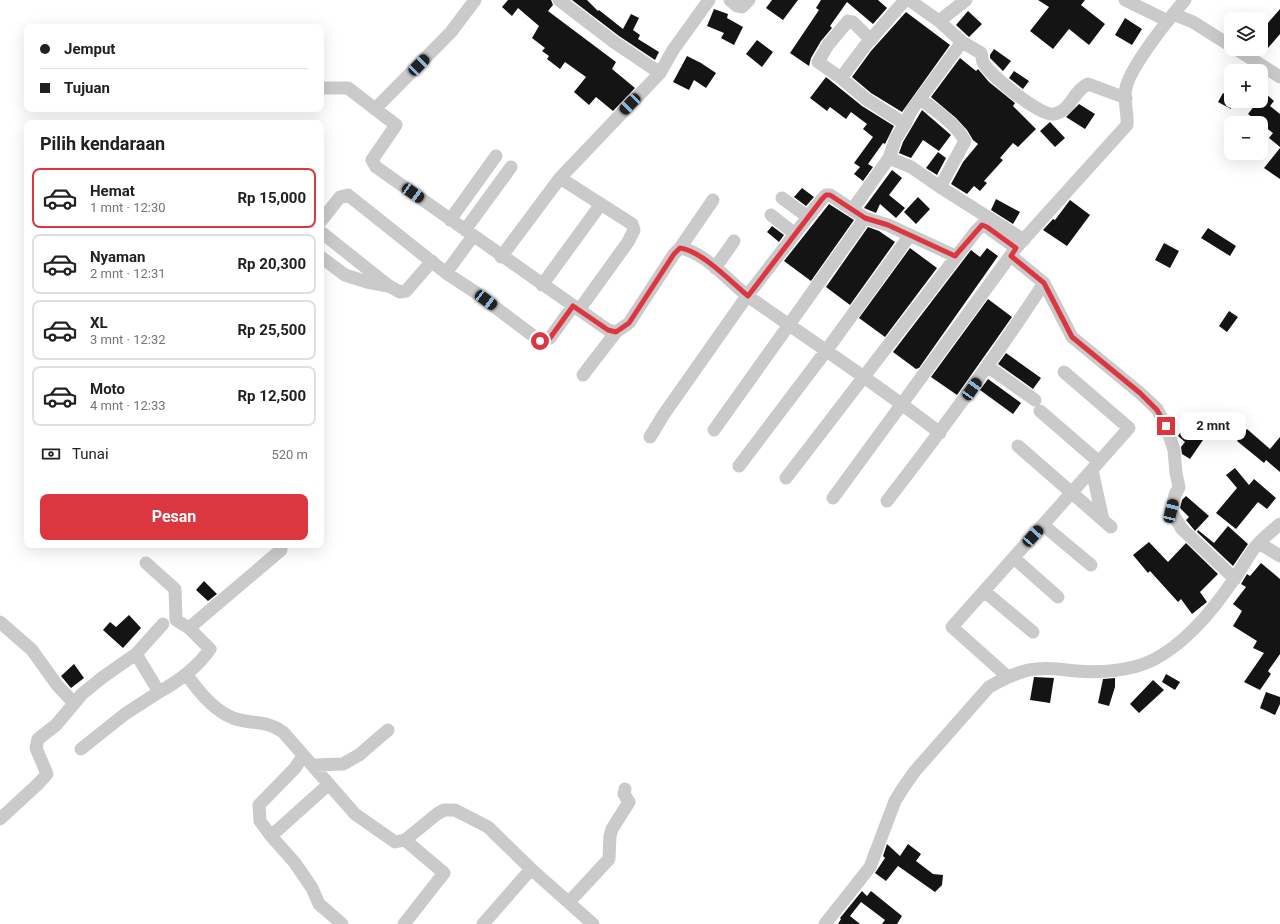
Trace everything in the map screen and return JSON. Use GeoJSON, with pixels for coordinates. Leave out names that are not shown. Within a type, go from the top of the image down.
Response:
{"type":"FeatureCollection","features":[{"type":"Feature","properties":{"kind":"street"},"geometry":{"type":"LineString","coordinates":[[375,109],[452,32],[475,0]]}},
{"type":"Feature","properties":{"kind":"street"},"geometry":{"type":"LineString","coordinates":[[559,0],[614,42],[660,73]]}},
{"type":"Feature","properties":{"kind":"street"},"geometry":{"type":"LineString","coordinates":[[501,257],[560,178],[660,73],[673,50],[709,0]]}},
{"type":"Feature","properties":{"kind":"street"},"geometry":{"type":"LineString","coordinates":[[730,0],[736,6],[742,7],[749,0]]}},
{"type":"Feature","properties":{"kind":"street"},"geometry":{"type":"LineString","coordinates":[[841,78],[905,0]]}},
{"type":"Feature","properties":{"kind":"street"},"geometry":{"type":"LineString","coordinates":[[909,0],[939,21],[962,42],[981,53],[983,62],[987,68],[1006,85],[1045,113],[1055,114],[1066,107],[1081,86],[1088,84],[1126,98]]}},
{"type":"Feature","properties":{"kind":"street"},"geometry":{"type":"LineString","coordinates":[[939,21],[966,0]]}},
{"type":"Feature","properties":{"kind":"street"},"geometry":{"type":"LineString","coordinates":[[1126,0],[1171,18],[1193,22],[1224,42]]}},
{"type":"Feature","properties":{"kind":"street"},"geometry":{"type":"LineString","coordinates":[[832,498],[1017,248],[1127,125],[1126,89],[1129,79],[1156,36],[1185,0]]}},
{"type":"Feature","properties":{"kind":"street"},"geometry":{"type":"LineString","coordinates":[[871,40],[851,21],[848,22],[828,45],[818,62],[841,78],[866,99],[905,124]]}},
{"type":"Feature","properties":{"kind":"street"},"geometry":{"type":"LineString","coordinates":[[852,210],[889,158],[896,138],[920,99],[962,42]]}},
{"type":"Feature","properties":{"kind":"street"},"geometry":{"type":"LineString","coordinates":[[1247,56],[1280,77]]}},
{"type":"Feature","properties":{"kind":"street"},"geometry":{"type":"LineString","coordinates":[[324,88],[348,88],[396,125],[372,160],[376,167],[501,257],[608,330],[616,332]]}},
{"type":"Feature","properties":{"kind":"street"},"geometry":{"type":"LineString","coordinates":[[920,99],[942,116],[962,135],[965,141],[940,186]]}},
{"type":"Feature","properties":{"kind":"street"},"geometry":{"type":"LineString","coordinates":[[450,220],[496,156]]}},
{"type":"Feature","properties":{"kind":"street"},"geometry":{"type":"LineString","coordinates":[[889,158],[912,167],[940,186],[1017,248],[1044,283],[1072,337],[1140,393],[1157,410],[1166,426],[1174,450],[1179,487],[1175,495],[1171,511],[1182,529],[1235,579]]}},
{"type":"Feature","properties":{"kind":"street"},"geometry":{"type":"LineString","coordinates":[[446,273],[469,233],[511,167]]}},
{"type":"Feature","properties":{"kind":"street"},"geometry":{"type":"LineString","coordinates":[[324,217],[340,197],[348,195],[446,273],[475,292],[540,341],[546,341],[576,308],[633,233],[632,224],[560,178]]}},
{"type":"Feature","properties":{"kind":"street"},"geometry":{"type":"LineString","coordinates":[[650,436],[748,296],[826,195],[830,195],[865,218],[910,235],[955,256]]}},
{"type":"Feature","properties":{"kind":"street"},"geometry":{"type":"LineString","coordinates":[[782,198],[808,217]]}},
{"type":"Feature","properties":{"kind":"street"},"geometry":{"type":"LineString","coordinates":[[583,375],[616,332],[629,323],[674,254],[680,248],[713,200]]}},
{"type":"Feature","properties":{"kind":"street"},"geometry":{"type":"LineString","coordinates":[[542,285],[601,204]]}},
{"type":"Feature","properties":{"kind":"street"},"geometry":{"type":"LineString","coordinates":[[771,216],[795,234]]}},
{"type":"Feature","properties":{"kind":"street"},"geometry":{"type":"LineString","coordinates":[[714,430],[865,218]]}},
{"type":"Feature","properties":{"kind":"street"},"geometry":{"type":"LineString","coordinates":[[786,478],[955,256],[982,225],[1017,248]]}},
{"type":"Feature","properties":{"kind":"street"},"geometry":{"type":"LineString","coordinates":[[324,234],[389,286],[400,292],[406,291],[432,261]]}},
{"type":"Feature","properties":{"kind":"street"},"geometry":{"type":"LineString","coordinates":[[739,466],[826,351],[910,235]]}},
{"type":"Feature","properties":{"kind":"street"},"geometry":{"type":"LineString","coordinates":[[715,268],[734,242]]}},
{"type":"Feature","properties":{"kind":"street"},"geometry":{"type":"LineString","coordinates":[[680,248],[686,249],[715,268],[748,296],[790,324],[940,433]]}},
{"type":"Feature","properties":{"kind":"street"},"geometry":{"type":"LineString","coordinates":[[324,259],[345,275],[367,282],[389,286]]}},
{"type":"Feature","properties":{"kind":"street"},"geometry":{"type":"LineString","coordinates":[[345,275],[357,260]]}},
{"type":"Feature","properties":{"kind":"street"},"geometry":{"type":"LineString","coordinates":[[887,501],[940,433],[1044,283]]}},
{"type":"Feature","properties":{"kind":"street"},"geometry":{"type":"LineString","coordinates":[[987,366],[1037,405],[1095,466],[1107,524],[1018,446]]}},
{"type":"Feature","properties":{"kind":"street"},"geometry":{"type":"LineString","coordinates":[[1008,677],[952,627],[1129,428],[1064,372]]}},
{"type":"Feature","properties":{"kind":"street"},"geometry":{"type":"LineString","coordinates":[[1043,524],[1091,566]]}},
{"type":"Feature","properties":{"kind":"street"},"geometry":{"type":"LineString","coordinates":[[825,924],[870,867],[895,801],[915,771],[989,687],[1008,677],[1036,668],[1077,671],[1110,671],[1153,660],[1206,618],[1235,579],[1258,543],[1280,524]]}},
{"type":"Feature","properties":{"kind":"street"},"geometry":{"type":"LineString","coordinates":[[1258,543],[1280,556]]}},
{"type":"Feature","properties":{"kind":"street"},"geometry":{"type":"LineString","coordinates":[[189,628],[281,550]]}},
{"type":"Feature","properties":{"kind":"street"},"geometry":{"type":"LineString","coordinates":[[1014,558],[1058,597]]}},
{"type":"Feature","properties":{"kind":"street"},"geometry":{"type":"LineString","coordinates":[[80,749],[125,714],[159,692],[177,683],[187,675],[210,649],[189,628],[176,620],[175,589],[146,564]]}},
{"type":"Feature","properties":{"kind":"street"},"geometry":{"type":"LineString","coordinates":[[984,591],[1032,632]]}},
{"type":"Feature","properties":{"kind":"street"},"geometry":{"type":"LineString","coordinates":[[0,622],[32,650],[48,673],[74,703]]}},
{"type":"Feature","properties":{"kind":"street"},"geometry":{"type":"LineString","coordinates":[[0,819],[47,774],[36,748],[38,738],[56,725],[74,703],[103,677],[136,654],[163,624]]}},
{"type":"Feature","properties":{"kind":"street"},"geometry":{"type":"LineString","coordinates":[[136,654],[159,692]]}},
{"type":"Feature","properties":{"kind":"street"},"geometry":{"type":"LineString","coordinates":[[187,675],[200,694],[232,718],[272,724],[283,732],[355,814],[372,828],[395,842],[405,840],[437,814],[444,810],[455,810],[488,827],[531,870],[593,924]]}},
{"type":"Feature","properties":{"kind":"street"},"geometry":{"type":"LineString","coordinates":[[342,924],[319,904],[312,888],[295,863],[260,821],[259,805],[290,773],[308,761],[343,764],[358,755],[388,730]]}},
{"type":"Feature","properties":{"kind":"street"},"geometry":{"type":"LineString","coordinates":[[271,836],[329,784]]}},
{"type":"Feature","properties":{"kind":"street"},"geometry":{"type":"LineString","coordinates":[[569,902],[609,859],[612,829],[629,802],[624,792],[625,789]]}},
{"type":"Feature","properties":{"kind":"street"},"geometry":{"type":"LineString","coordinates":[[404,924],[444,873],[405,840]]}},
{"type":"Feature","properties":{"kind":"street"},"geometry":{"type":"LineString","coordinates":[[483,924],[531,870]]}},
{"type":"Feature","properties":{"kind":"building"},"geometry":{"type":"Polygon","coordinates":[[[508,0],[551,0],[553,5],[548,11],[616,62],[612,69],[635,88],[613,111],[596,97],[589,105],[574,92],[586,77],[565,62],[560,69],[547,59],[549,56],[542,51],[545,48],[532,38],[539,26],[518,8],[512,16],[502,7],[508,0]]]}},
{"type":"Feature","properties":{"kind":"building"},"geometry":{"type":"Polygon","coordinates":[[[572,0],[587,0],[598,11],[599,10],[623,29],[631,14],[639,18],[633,30],[640,35],[638,39],[659,52],[655,60],[619,36],[572,0]]]}},
{"type":"Feature","properties":{"kind":"building"},"geometry":{"type":"Polygon","coordinates":[[[772,0],[798,0],[783,20],[766,8],[772,0]]]}},
{"type":"Feature","properties":{"kind":"building"},"geometry":{"type":"Polygon","coordinates":[[[821,0],[878,0],[887,8],[873,24],[847,2],[830,26],[832,28],[821,41],[811,58],[809,66],[790,53],[819,10],[816,8],[821,0]]]}},
{"type":"Feature","properties":{"kind":"building"},"geometry":{"type":"Polygon","coordinates":[[[1038,0],[1085,0],[1081,5],[1105,24],[1089,45],[1069,29],[1053,49],[1030,31],[1049,7],[1038,0]]]}},
{"type":"Feature","properties":{"kind":"building"},"geometry":{"type":"Polygon","coordinates":[[[714,9],[728,14],[727,18],[743,27],[734,45],[721,38],[724,33],[707,26],[714,9]]]}},
{"type":"Feature","properties":{"kind":"building"},"geometry":{"type":"Polygon","coordinates":[[[1280,9],[1280,34],[1268,48],[1268,23],[1280,9]]]}},
{"type":"Feature","properties":{"kind":"building"},"geometry":{"type":"Polygon","coordinates":[[[968,11],[982,24],[969,37],[956,25],[968,11]]]}},
{"type":"Feature","properties":{"kind":"building"},"geometry":{"type":"Polygon","coordinates":[[[906,12],[950,45],[902,112],[871,93],[852,77],[871,51],[906,12]]]}},
{"type":"Feature","properties":{"kind":"building"},"geometry":{"type":"Polygon","coordinates":[[[1125,18],[1142,29],[1132,45],[1115,35],[1125,18]]]}},
{"type":"Feature","properties":{"kind":"building"},"geometry":{"type":"Polygon","coordinates":[[[757,40],[773,52],[762,67],[746,54],[757,40]]]}},
{"type":"Feature","properties":{"kind":"building"},"geometry":{"type":"Polygon","coordinates":[[[994,49],[1011,61],[1003,71],[990,58],[990,55],[994,49]]]}},
{"type":"Feature","properties":{"kind":"building"},"geometry":{"type":"Polygon","coordinates":[[[687,56],[716,73],[706,88],[694,80],[689,90],[673,82],[687,56]]]}},
{"type":"Feature","properties":{"kind":"building"},"geometry":{"type":"Polygon","coordinates":[[[960,58],[976,71],[978,69],[989,82],[1015,103],[1013,106],[1036,129],[1018,147],[1013,143],[1000,158],[1003,160],[984,181],[987,183],[980,191],[974,186],[967,194],[951,184],[963,162],[978,144],[973,140],[967,130],[956,118],[931,97],[960,58]]]}},
{"type":"Feature","properties":{"kind":"building"},"geometry":{"type":"Polygon","coordinates":[[[1014,71],[1029,81],[1023,89],[1009,78],[1014,71]]]}},
{"type":"Feature","properties":{"kind":"building"},"geometry":{"type":"Polygon","coordinates":[[[826,77],[862,106],[894,126],[885,144],[883,143],[868,164],[873,167],[863,181],[854,174],[860,167],[854,163],[873,137],[863,129],[867,124],[851,112],[846,119],[830,107],[827,111],[810,98],[826,77]]]}},
{"type":"Feature","properties":{"kind":"building"},"geometry":{"type":"Polygon","coordinates":[[[1223,93],[1224,94],[1224,105],[1218,102],[1223,93]]]}},
{"type":"Feature","properties":{"kind":"building"},"geometry":{"type":"Polygon","coordinates":[[[1268,96],[1274,101],[1270,106],[1280,114],[1280,147],[1269,138],[1273,133],[1268,129],[1268,116],[1251,116],[1248,114],[1253,108],[1268,108],[1268,96]]]}},
{"type":"Feature","properties":{"kind":"building"},"geometry":{"type":"Polygon","coordinates":[[[1079,104],[1095,114],[1085,129],[1066,117],[1079,104]]]}},
{"type":"Feature","properties":{"kind":"building"},"geometry":{"type":"Polygon","coordinates":[[[922,110],[951,135],[939,151],[923,140],[911,158],[899,153],[903,142],[922,110]]]}},
{"type":"Feature","properties":{"kind":"building"},"geometry":{"type":"Polygon","coordinates":[[[1050,122],[1065,138],[1055,147],[1040,131],[1050,122]]]}},
{"type":"Feature","properties":{"kind":"building"},"geometry":{"type":"Polygon","coordinates":[[[1280,148],[1280,179],[1264,168],[1280,148]]]}},
{"type":"Feature","properties":{"kind":"building"},"geometry":{"type":"Polygon","coordinates":[[[938,152],[946,158],[937,175],[926,168],[938,152]]]}},
{"type":"Feature","properties":{"kind":"building"},"geometry":{"type":"Polygon","coordinates":[[[892,170],[902,178],[889,195],[905,208],[896,218],[880,204],[876,213],[864,208],[892,170]]]}},
{"type":"Feature","properties":{"kind":"building"},"geometry":{"type":"Polygon","coordinates":[[[802,188],[814,197],[806,206],[794,197],[802,188]]]}},
{"type":"Feature","properties":{"kind":"building"},"geometry":{"type":"Polygon","coordinates":[[[918,197],[930,209],[916,224],[904,212],[918,197]]]}},
{"type":"Feature","properties":{"kind":"building"},"geometry":{"type":"Polygon","coordinates":[[[996,199],[1020,212],[1013,224],[991,210],[996,199]]]}},
{"type":"Feature","properties":{"kind":"building"},"geometry":{"type":"Polygon","coordinates":[[[1070,200],[1090,215],[1067,246],[1043,230],[1053,219],[1055,220],[1070,200]]]}},
{"type":"Feature","properties":{"kind":"building"},"geometry":{"type":"Polygon","coordinates":[[[829,204],[854,220],[811,281],[784,261],[829,204]]]}},
{"type":"Feature","properties":{"kind":"building"},"geometry":{"type":"Polygon","coordinates":[[[772,226],[784,235],[779,242],[767,232],[772,226]]]}},
{"type":"Feature","properties":{"kind":"building"},"geometry":{"type":"Polygon","coordinates":[[[868,227],[879,231],[895,242],[850,305],[826,287],[868,227]]]}},
{"type":"Feature","properties":{"kind":"building"},"geometry":{"type":"Polygon","coordinates":[[[1208,228],[1236,246],[1230,256],[1201,238],[1208,228]]]}},
{"type":"Feature","properties":{"kind":"building"},"geometry":{"type":"Polygon","coordinates":[[[1164,243],[1179,251],[1170,268],[1155,260],[1164,243]]]}},
{"type":"Feature","properties":{"kind":"building"},"geometry":{"type":"Polygon","coordinates":[[[910,248],[937,268],[885,337],[859,318],[910,248]]]}},
{"type":"Feature","properties":{"kind":"building"},"geometry":{"type":"Polygon","coordinates":[[[987,248],[998,256],[919,368],[916,369],[893,352],[971,250],[980,257],[987,248]]]}},
{"type":"Feature","properties":{"kind":"building"},"geometry":{"type":"Polygon","coordinates":[[[988,299],[1012,317],[957,395],[931,377],[988,299]]]}},
{"type":"Feature","properties":{"kind":"building"},"geometry":{"type":"Polygon","coordinates":[[[1229,311],[1238,317],[1227,332],[1219,326],[1229,311]]]}},
{"type":"Feature","properties":{"kind":"building"},"geometry":{"type":"Polygon","coordinates":[[[1006,353],[1041,378],[1033,389],[998,364],[1006,353]]]}},
{"type":"Feature","properties":{"kind":"building"},"geometry":{"type":"Polygon","coordinates":[[[988,379],[1021,403],[1013,414],[980,390],[988,379]]]}},
{"type":"Feature","properties":{"kind":"building"},"geometry":{"type":"Polygon","coordinates":[[[1184,427],[1203,440],[1190,459],[1182,454],[1181,447],[1185,442],[1178,436],[1184,427]]]}},
{"type":"Feature","properties":{"kind":"building"},"geometry":{"type":"Polygon","coordinates":[[[1247,429],[1270,449],[1280,437],[1280,472],[1266,460],[1264,463],[1237,441],[1247,429]]]}},
{"type":"Feature","properties":{"kind":"building"},"geometry":{"type":"Polygon","coordinates":[[[1235,468],[1249,485],[1254,479],[1276,498],[1267,509],[1258,502],[1236,529],[1216,513],[1237,488],[1226,475],[1235,468]]]}},
{"type":"Feature","properties":{"kind":"building"},"geometry":{"type":"Polygon","coordinates":[[[1186,496],[1209,516],[1195,531],[1186,520],[1189,517],[1180,508],[1182,500],[1186,496]]]}},
{"type":"Feature","properties":{"kind":"building"},"geometry":{"type":"Polygon","coordinates":[[[1228,526],[1248,544],[1233,566],[1197,532],[1198,530],[1214,543],[1228,526]]]}},
{"type":"Feature","properties":{"kind":"building"},"geometry":{"type":"Polygon","coordinates":[[[1149,542],[1168,562],[1186,543],[1218,574],[1200,592],[1207,602],[1192,614],[1181,599],[1178,602],[1150,571],[1148,573],[1133,555],[1149,542]]]}},
{"type":"Feature","properties":{"kind":"building"},"geometry":{"type":"Polygon","coordinates":[[[1261,563],[1280,579],[1280,654],[1268,671],[1271,674],[1260,690],[1244,682],[1264,653],[1253,648],[1257,641],[1233,626],[1242,611],[1233,604],[1246,587],[1241,584],[1247,574],[1250,576],[1261,563]]]}},
{"type":"Feature","properties":{"kind":"building"},"geometry":{"type":"Polygon","coordinates":[[[204,581],[217,594],[208,601],[196,590],[204,581]]]}},
{"type":"Feature","properties":{"kind":"building"},"geometry":{"type":"Polygon","coordinates":[[[129,615],[141,628],[123,648],[103,630],[110,622],[116,627],[129,615]]]}},
{"type":"Feature","properties":{"kind":"building"},"geometry":{"type":"Polygon","coordinates":[[[74,664],[84,678],[71,688],[61,676],[74,664]]]}},
{"type":"Feature","properties":{"kind":"building"},"geometry":{"type":"Polygon","coordinates":[[[1166,674],[1180,682],[1175,690],[1162,682],[1166,674]]]}},
{"type":"Feature","properties":{"kind":"building"},"geometry":{"type":"Polygon","coordinates":[[[1034,677],[1054,678],[1050,703],[1030,700],[1034,677]]]}},
{"type":"Feature","properties":{"kind":"building"},"geometry":{"type":"Polygon","coordinates":[[[1115,678],[1115,687],[1109,706],[1098,703],[1103,679],[1115,678]]]}},
{"type":"Feature","properties":{"kind":"building"},"geometry":{"type":"Polygon","coordinates":[[[1153,680],[1164,690],[1139,713],[1130,704],[1153,680]]]}},
{"type":"Feature","properties":{"kind":"building"},"geometry":{"type":"Polygon","coordinates":[[[1266,692],[1280,697],[1280,704],[1275,715],[1260,708],[1266,692]]]}},
{"type":"Feature","properties":{"kind":"building"},"geometry":{"type":"Polygon","coordinates":[[[887,844],[900,856],[908,844],[921,854],[916,861],[933,874],[943,875],[942,885],[935,892],[898,866],[886,881],[875,873],[885,858],[883,856],[887,844]]]}},
{"type":"Feature","properties":{"kind":"building"},"geometry":{"type":"Polygon","coordinates":[[[862,891],[867,896],[871,891],[902,916],[897,924],[882,924],[885,920],[861,902],[850,916],[860,924],[838,924],[841,919],[840,918],[862,891]]]}},
{"type":"Feature","properties":{"kind":"route"},"geometry":{"type":"LineString","coordinates":[[540,341],[546,341],[550,338],[573,306],[608,330],[616,332],[629,323],[660,278],[674,254],[680,248],[686,249],[715,268],[748,296],[822,199],[826,195],[830,195],[865,218],[888,225],[955,256],[982,225],[987,227],[1016,248],[1011,256],[1044,283],[1072,337],[1140,393],[1157,410],[1166,426]]}}]}
